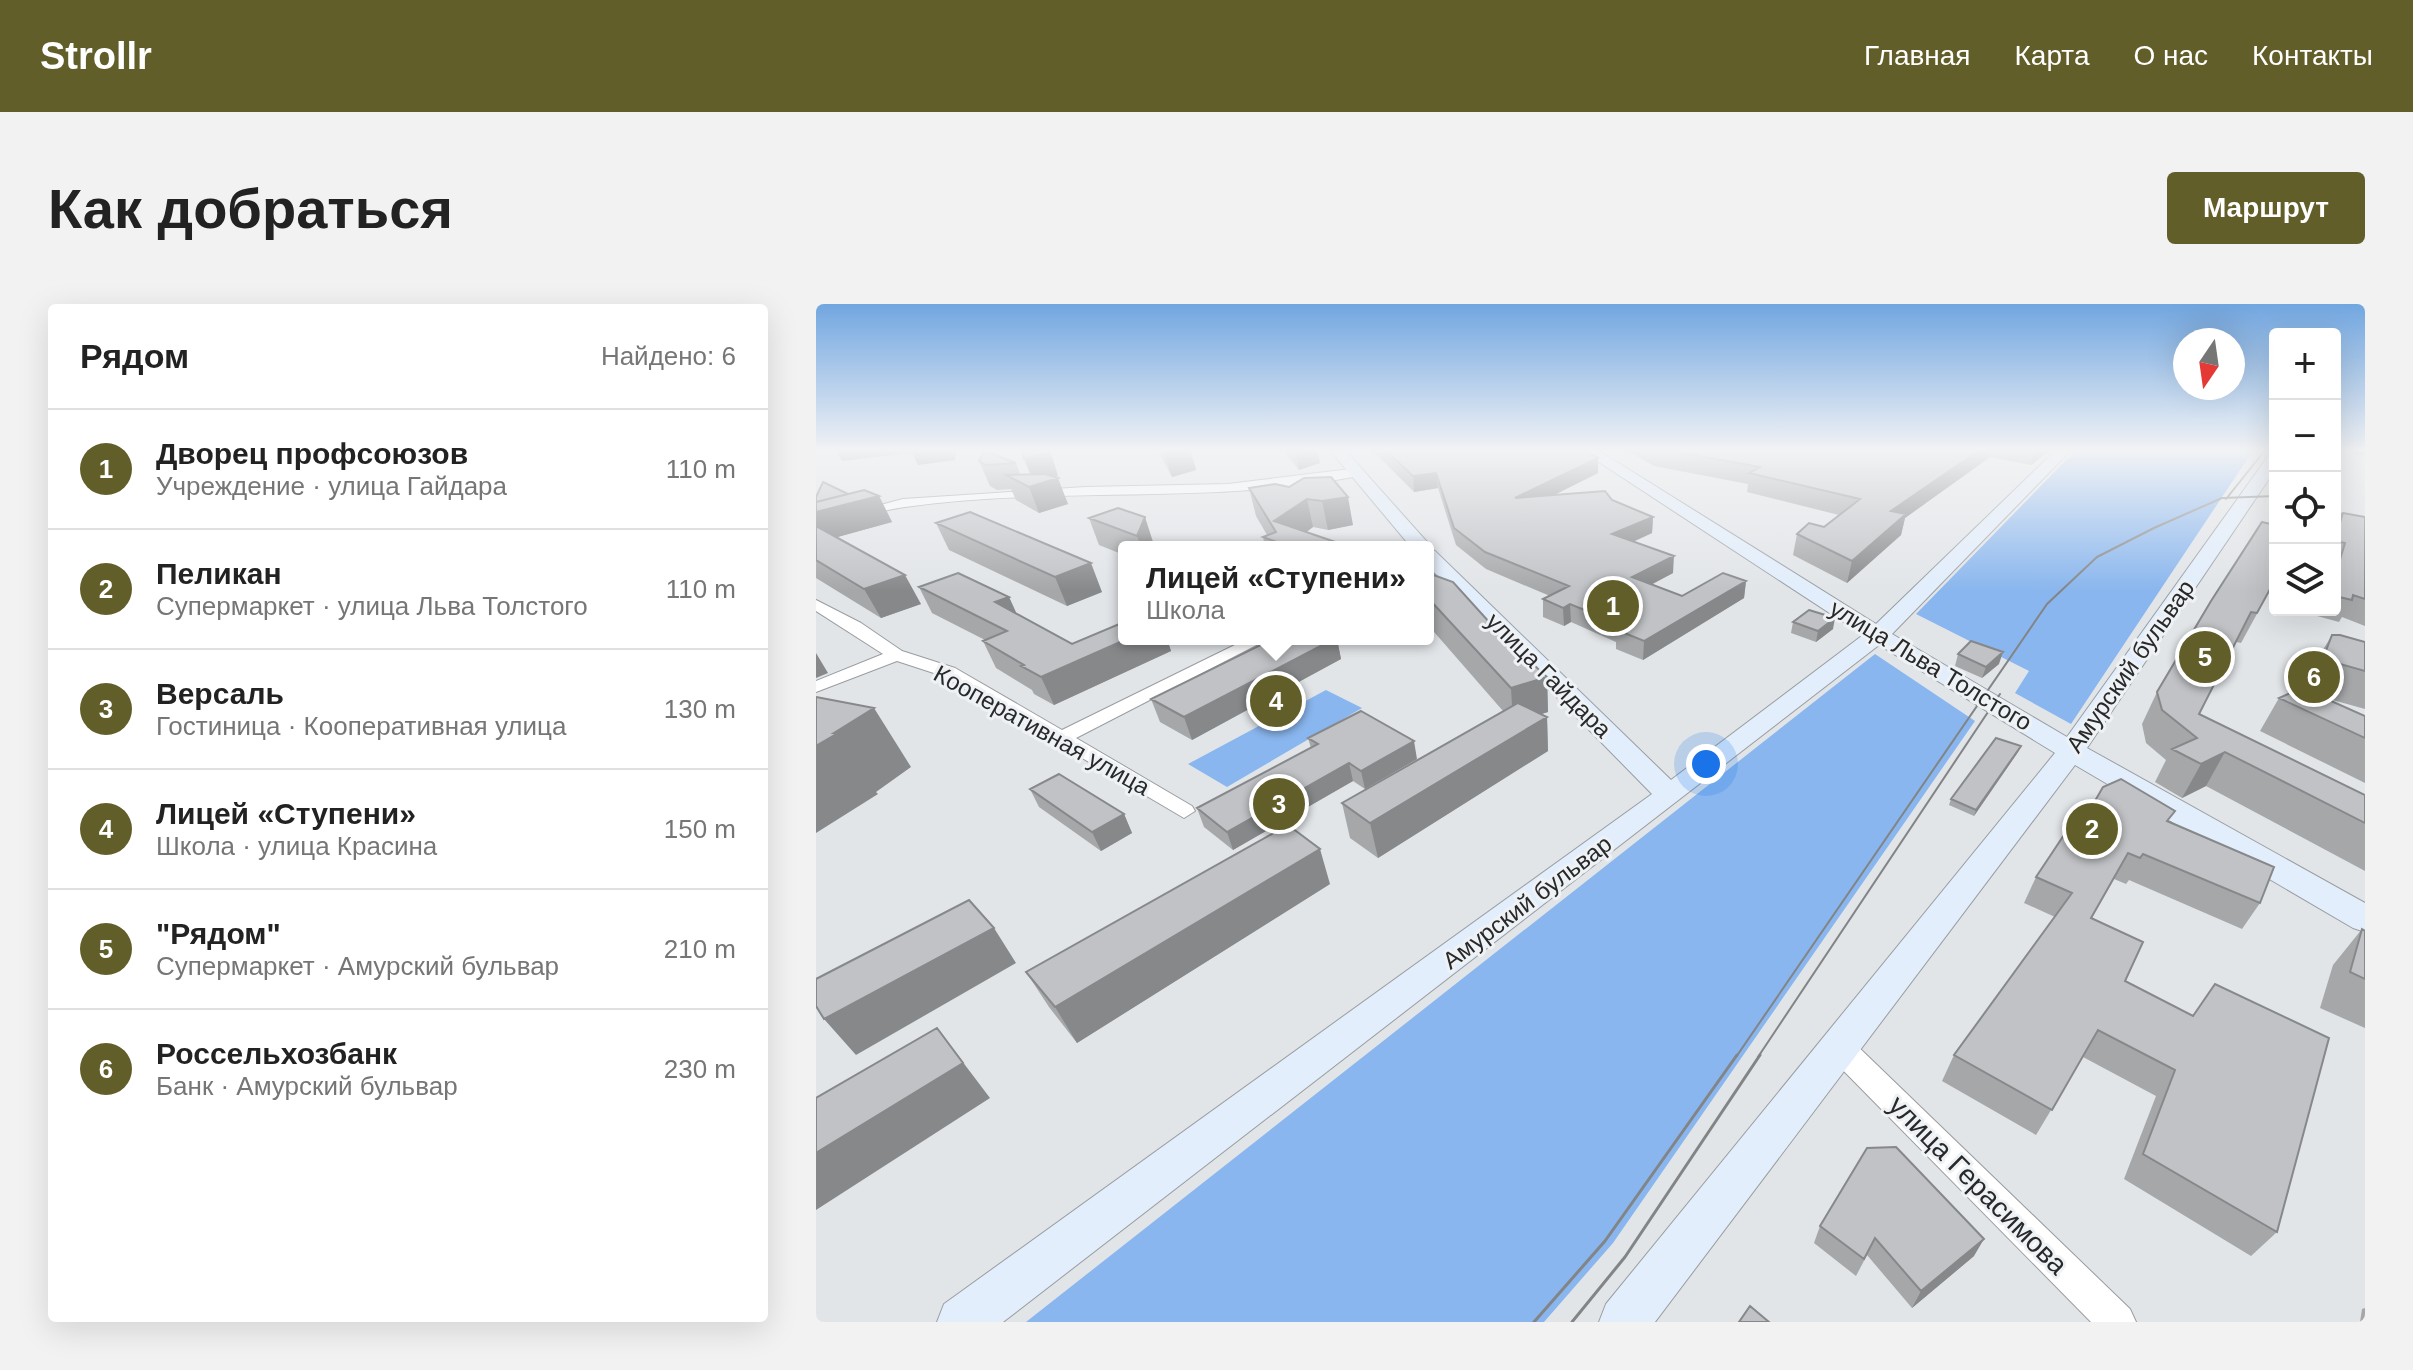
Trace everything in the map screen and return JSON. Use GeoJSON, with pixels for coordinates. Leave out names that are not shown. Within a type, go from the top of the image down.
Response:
{"type":"FeatureCollection","features":[{"type":"Feature","properties":{"kind":"street"},"geometry":{"type":"LineString","coordinates":[[816,526],[903,503],[1001,497]]}},
{"type":"Feature","properties":{"kind":"street"},"geometry":{"type":"LineString","coordinates":[[1379,497],[1416,541]]}},
{"type":"Feature","properties":{"kind":"street","name":"улица Льва Толстого"},"geometry":{"type":"LineString","coordinates":[[1661,497],[1878,635],[2071,751],[2365,919]]}},
{"type":"Feature","properties":{"kind":"street","name":"Амурский бульвар"},"geometry":{"type":"LineString","coordinates":[[962,1322],[1670,795],[1878,635],[2017,497]]}},
{"type":"Feature","properties":{"kind":"street","name":"Амурский бульвар"},"geometry":{"type":"LineString","coordinates":[[1624,1322],[2071,751],[2249,497]]}},
{"type":"Feature","properties":{"kind":"street"},"geometry":{"type":"LineString","coordinates":[[2244,504],[2267,497]]}},
{"type":"Feature","properties":{"kind":"street"},"geometry":{"type":"LineString","coordinates":[[2341,511],[2365,519]]}},
{"type":"Feature","properties":{"kind":"street"},"geometry":{"type":"LineString","coordinates":[[2341,519],[2365,526]]}},
{"type":"Feature","properties":{"kind":"street","name":"улица Гайдара"},"geometry":{"type":"LineString","coordinates":[[1434,561],[1670,795]]}},
{"type":"Feature","properties":{"kind":"street","name":"Кооперативная улица"},"geometry":{"type":"LineString","coordinates":[[816,605],[855,626],[896,655],[949,672],[1184,811]]}},
{"type":"Feature","properties":{"kind":"street"},"geometry":{"type":"LineString","coordinates":[[1061,738],[1248,645]]}},
{"type":"Feature","properties":{"kind":"street"},"geometry":{"type":"LineString","coordinates":[[816,687],[896,655]]}},
{"type":"Feature","properties":{"kind":"street","name":"улица Герасимова"},"geometry":{"type":"LineString","coordinates":[[1839,1047],[2117,1322]]}},
{"type":"Feature","properties":{"kind":"shaded area"},"geometry":{"type":"Polygon","coordinates":[[[2031,497],[2222,497],[2071,724],[2015,693],[2029,671],[1916,614],[2031,497]]]}},
{"type":"Feature","properties":{"kind":"shaded area"},"geometry":{"type":"Polygon","coordinates":[[[1875,654],[1975,721],[1613,1243],[1544,1322],[1026,1322],[1875,654]]]}},
{"type":"Feature","properties":{"kind":"shaded area"},"geometry":{"type":"Polygon","coordinates":[[[1326,690],[1362,708],[1227,787],[1188,764],[1326,690]]]}},
{"type":"Feature","properties":{"kind":"building"},"geometry":{"type":"Polygon","coordinates":[[[816,497],[838,497],[816,502],[816,497]]]}},
{"type":"Feature","properties":{"kind":"building"},"geometry":{"type":"Polygon","coordinates":[[[838,497],[877,497],[816,512],[816,502],[838,497]]]}},
{"type":"Feature","properties":{"kind":"building"},"geometry":{"type":"Polygon","coordinates":[[[1254,497],[1348,497],[1322,501],[1307,499],[1274,521],[1332,541],[1274,541],[1263,537],[1276,532],[1254,497]]]}},
{"type":"Feature","properties":{"kind":"building"},"geometry":{"type":"Polygon","coordinates":[[[1444,497],[1609,497],[1653,517],[1612,534],[1674,556],[1632,577],[1682,596],[1723,573],[1746,581],[1644,641],[1617,630],[1624,626],[1570,604],[1563,608],[1543,599],[1569,586],[1485,552],[1454,528],[1444,497]]]}},
{"type":"Feature","properties":{"kind":"building"},"geometry":{"type":"Polygon","coordinates":[[[1849,497],[1912,497],[1891,511],[1906,514],[1852,561],[1797,534],[1809,523],[1824,527],[1860,499],[1849,497]]]}},
{"type":"Feature","properties":{"kind":"building"},"geometry":{"type":"Polygon","coordinates":[[[1118,508],[1145,517],[1137,536],[1089,518],[1118,508]]]}},
{"type":"Feature","properties":{"kind":"building"},"geometry":{"type":"Polygon","coordinates":[[[970,512],[1091,563],[1055,577],[936,523],[970,512]]]}},
{"type":"Feature","properties":{"kind":"building"},"geometry":{"type":"Polygon","coordinates":[[[2343,513],[2365,517],[2365,599],[2353,595],[2352,600],[2341,597],[2341,556],[2345,543],[2341,542],[2343,513]]]}},
{"type":"Feature","properties":{"kind":"building"},"geometry":{"type":"Polygon","coordinates":[[[2262,522],[2269,524],[2269,591],[2257,613],[2251,612],[2199,714],[2365,795],[2365,823],[2225,752],[2201,764],[2172,749],[2197,738],[2162,710],[2157,692],[2262,522]]]}},
{"type":"Feature","properties":{"kind":"building"},"geometry":{"type":"Polygon","coordinates":[[[816,526],[905,575],[864,589],[816,560],[816,526]]]}},
{"type":"Feature","properties":{"kind":"building"},"geometry":{"type":"Polygon","coordinates":[[[958,573],[1009,597],[995,602],[1072,644],[1118,625],[1118,643],[1041,677],[983,641],[1007,631],[919,587],[958,573]]]}},
{"type":"Feature","properties":{"kind":"building"},"geometry":{"type":"Polygon","coordinates":[[[1434,575],[1453,582],[1500,634],[1547,677],[1511,688],[1434,605],[1434,575]]]}},
{"type":"Feature","properties":{"kind":"building"},"geometry":{"type":"Polygon","coordinates":[[[1809,610],[1835,618],[1818,631],[1793,622],[1809,610]]]}},
{"type":"Feature","properties":{"kind":"building"},"geometry":{"type":"Polygon","coordinates":[[[2332,635],[2365,642],[2365,671],[2333,662],[2324,656],[2332,635]]]}},
{"type":"Feature","properties":{"kind":"building"},"geometry":{"type":"Polygon","coordinates":[[[1971,641],[2003,652],[1986,667],[1958,654],[1971,641]]]}},
{"type":"Feature","properties":{"kind":"building"},"geometry":{"type":"Polygon","coordinates":[[[1261,645],[1322,645],[1184,717],[1151,699],[1261,645]]]}},
{"type":"Feature","properties":{"kind":"building"},"geometry":{"type":"Polygon","coordinates":[[[2302,688],[2365,716],[2365,738],[2279,698],[2302,688]]]}},
{"type":"Feature","properties":{"kind":"building"},"geometry":{"type":"Polygon","coordinates":[[[816,697],[874,708],[816,746],[816,697]]]}},
{"type":"Feature","properties":{"kind":"building"},"geometry":{"type":"Polygon","coordinates":[[[1518,703],[1547,717],[1370,823],[1342,803],[1518,703]]]}},
{"type":"Feature","properties":{"kind":"building"},"geometry":{"type":"Polygon","coordinates":[[[1361,711],[1414,741],[1361,771],[1349,763],[1227,832],[1197,808],[1318,744],[1308,738],[1361,711]]]}},
{"type":"Feature","properties":{"kind":"building"},"geometry":{"type":"Polygon","coordinates":[[[1996,738],[2021,746],[1976,810],[1951,799],[1996,738]]]}},
{"type":"Feature","properties":{"kind":"building"},"geometry":{"type":"Polygon","coordinates":[[[1059,774],[1124,814],[1092,832],[1030,789],[1059,774]]]}},
{"type":"Feature","properties":{"kind":"building"},"geometry":{"type":"Polygon","coordinates":[[[2121,779],[2175,811],[2167,821],[2274,867],[2260,903],[2143,854],[2140,858],[2128,853],[2091,918],[2143,942],[2125,981],[2193,1016],[2215,984],[2329,1038],[2277,1232],[2143,1154],[2175,1070],[2098,1030],[2052,1110],[1954,1055],[2072,893],[2036,877],[2068,829],[2077,832],[2103,787],[2121,779]]]}},
{"type":"Feature","properties":{"kind":"building"},"geometry":{"type":"Polygon","coordinates":[[[1288,825],[1320,849],[1055,1007],[1026,972],[1288,825]]]}},
{"type":"Feature","properties":{"kind":"building"},"geometry":{"type":"Polygon","coordinates":[[[969,900],[994,928],[824,1019],[816,1006],[816,979],[969,900]]]}},
{"type":"Feature","properties":{"kind":"building"},"geometry":{"type":"Polygon","coordinates":[[[2362,929],[2365,931],[2365,979],[2350,972],[2362,929]]]}},
{"type":"Feature","properties":{"kind":"building"},"geometry":{"type":"Polygon","coordinates":[[[937,1028],[963,1063],[816,1153],[816,1098],[937,1028]]]}},
{"type":"Feature","properties":{"kind":"building"},"geometry":{"type":"Polygon","coordinates":[[[1896,1147],[1984,1239],[1921,1291],[1875,1238],[1864,1259],[1820,1226],[1867,1148],[1896,1147]]]}},
{"type":"Feature","properties":{"kind":"building"},"geometry":{"type":"Polygon","coordinates":[[[1750,1306],[1769,1322],[1739,1322],[1750,1306]]]}},
{"type":"Feature","properties":{"kind":"tram line"},"geometry":{"type":"LineString","coordinates":[[2227,498],[2262,497]]}},
{"type":"Feature","properties":{"kind":"tram line"},"geometry":{"type":"LineString","coordinates":[[1736,1057],[2047,604],[2097,557],[2154,528],[2227,498]]}},
{"type":"Feature","properties":{"kind":"tram line"},"geometry":{"type":"LineString","coordinates":[[2341,514],[2365,522]]}},
{"type":"Feature","properties":{"kind":"tram line"},"geometry":{"type":"LineString","coordinates":[[1758,1057],[2000,694]]}},
{"type":"Feature","properties":{"kind":"tram line"},"geometry":{"type":"LineString","coordinates":[[1534,1322],[1605,1241],[1737,1055]]}},
{"type":"Feature","properties":{"kind":"tram line"},"geometry":{"type":"LineString","coordinates":[[1572,1322],[1625,1257],[1760,1055]]}},
{"type":"Feature","properties":{"kind":"place","name":"Дворец профсоюзов"},"geometry":{"type":"Point","coordinates":[1613,606]}},
{"type":"Feature","properties":{"kind":"place","name":"\"Рядом\""},"geometry":{"type":"Point","coordinates":[2205,657]}},
{"type":"Feature","properties":{"kind":"place","name":"Россельхозбанк"},"geometry":{"type":"Point","coordinates":[2314,677]}},
{"type":"Feature","properties":{"kind":"place","name":"Лицей «Ступени»"},"geometry":{"type":"Point","coordinates":[1276,701]}},
{"type":"Feature","properties":{"kind":"place","name":"Версаль"},"geometry":{"type":"Point","coordinates":[1279,804]}},
{"type":"Feature","properties":{"kind":"place","name":"Пеликан"},"geometry":{"type":"Point","coordinates":[2092,829]}}]}
